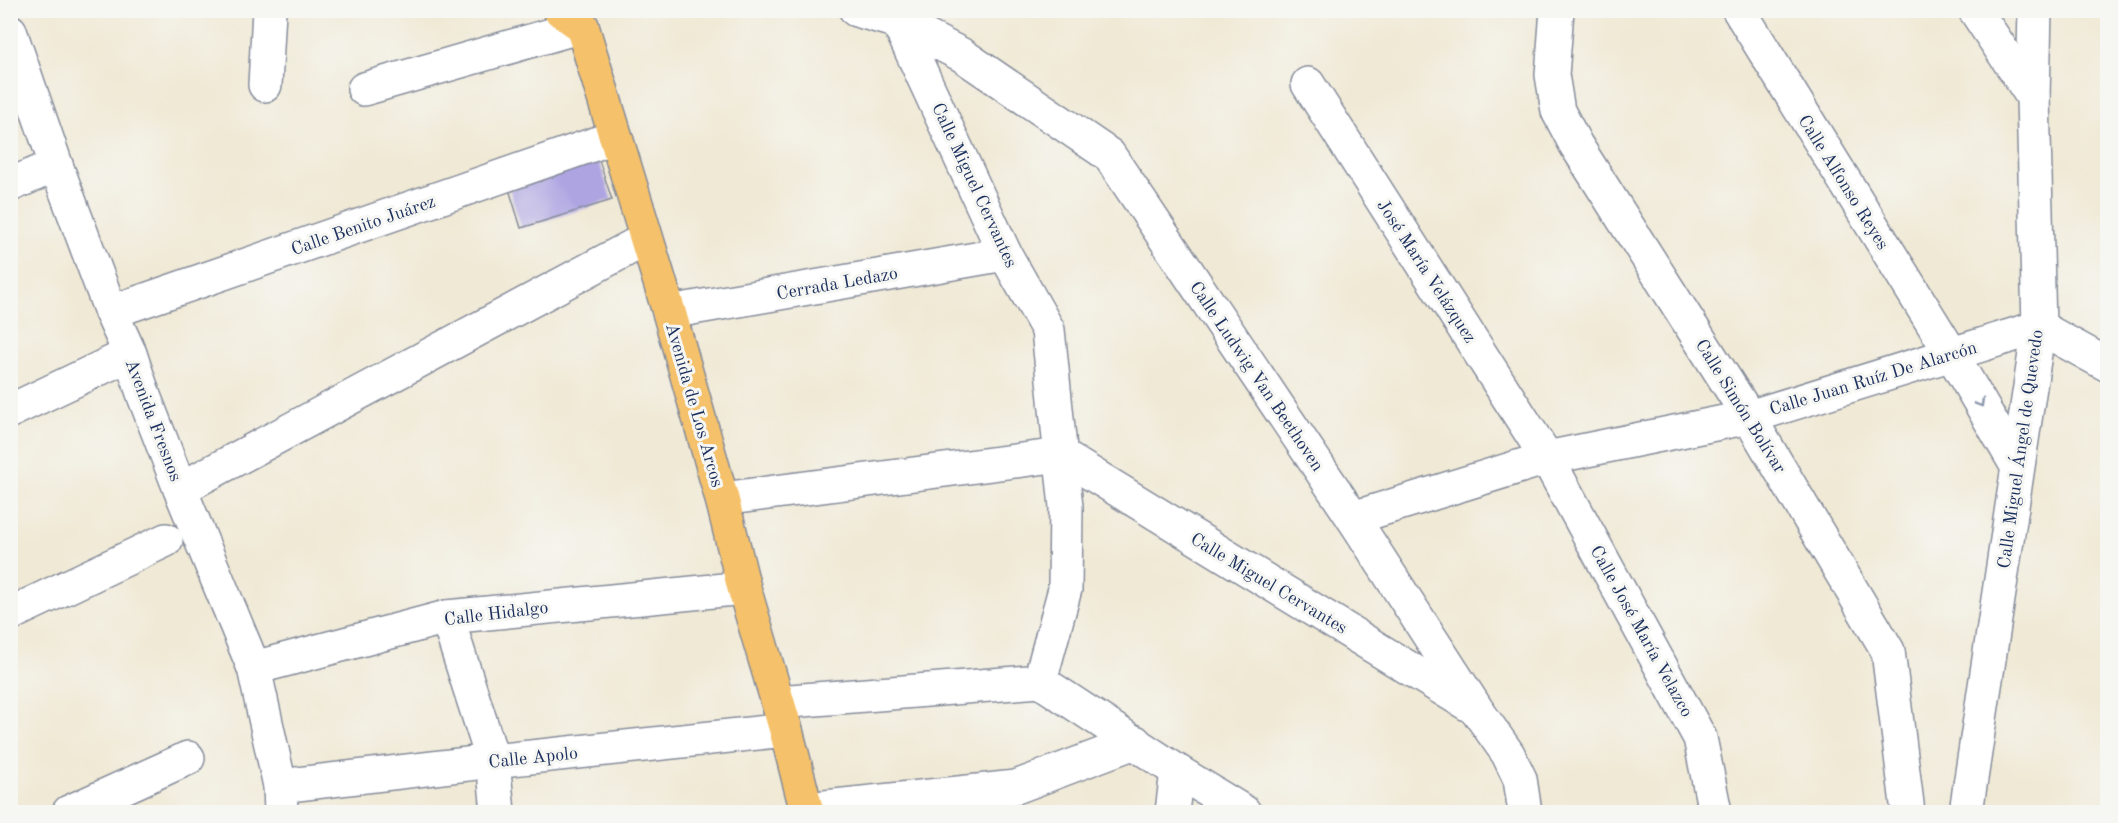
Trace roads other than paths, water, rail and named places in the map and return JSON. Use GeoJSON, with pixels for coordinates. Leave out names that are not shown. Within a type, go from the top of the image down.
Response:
{"type":"FeatureCollection","features":[{"type":"Feature","properties":{"kind":"main road","name":"Avenida de Los Arcos"},"geometry":{"type":"LineString","coordinates":[[571,18],[615,137],[669,312],[807,811]]}},
{"type":"Feature","properties":{"kind":"street"},"geometry":{"type":"LineString","coordinates":[[265,85],[269,10]]}},
{"type":"Feature","properties":{"kind":"street","name":"Calle Ludwig Van Beethoven"},"geometry":{"type":"LineString","coordinates":[[856,10],[898,22],[962,54],[1109,155],[1353,518],[1508,754],[1520,779],[1525,813]]}},
{"type":"Feature","properties":{"kind":"street","name":"Calle Simón Bolívar"},"geometry":{"type":"LineString","coordinates":[[1557,10],[1552,75],[1558,111],[1576,145],[1749,417],[1888,651],[1908,813]]}},
{"type":"Feature","properties":{"kind":"street","name":"Calle Alfonso Reyes"},"geometry":{"type":"LineString","coordinates":[[1739,10],[1951,353],[2017,466]]}},
{"type":"Feature","properties":{"kind":"street"},"geometry":{"type":"LineString","coordinates":[[1975,10],[2032,97]]}},
{"type":"Feature","properties":{"kind":"street","name":"Calle Miguel Ángel de Quevedo"},"geometry":{"type":"LineString","coordinates":[[1966,813],[2039,327],[2032,97],[2035,10]]}},
{"type":"Feature","properties":{"kind":"street"},"geometry":{"type":"LineString","coordinates":[[364,89],[571,18]]}},
{"type":"Feature","properties":{"kind":"street","name":"Calle Miguel Cervantes"},"geometry":{"type":"LineString","coordinates":[[898,22],[1005,254],[1048,330],[1066,507],[1065,589],[1040,681]]}},
{"type":"Feature","properties":{"kind":"street","name":"Avenida Fresnos"},"geometry":{"type":"LineString","coordinates":[[10,31],[56,165],[111,312],[130,354],[180,489],[254,668],[280,799]]}},
{"type":"Feature","properties":{"kind":"street","name":"José María Velázquez"},"geometry":{"type":"LineString","coordinates":[[1308,84],[1547,458]]}},
{"type":"Feature","properties":{"kind":"street","name":"Calle Benito Juárez"},"geometry":{"type":"LineString","coordinates":[[111,312],[615,137]]}},
{"type":"Feature","properties":{"kind":"street"},"geometry":{"type":"LineString","coordinates":[[10,185],[56,165]]}},
{"type":"Feature","properties":{"kind":"street"},"geometry":{"type":"LineString","coordinates":[[180,489],[646,239]]}},
{"type":"Feature","properties":{"kind":"street","name":"Cerrada Ledazo"},"geometry":{"type":"LineString","coordinates":[[669,312],[1005,254]]}},
{"type":"Feature","properties":{"kind":"street"},"geometry":{"type":"LineString","coordinates":[[2039,327],[2108,365]]}},
{"type":"Feature","properties":{"kind":"street","name":"Calle Juan Ruíz De Alarcón"},"geometry":{"type":"LineString","coordinates":[[1353,518],[1547,458],[1749,417],[2039,327]]}},
{"type":"Feature","properties":{"kind":"street"},"geometry":{"type":"LineString","coordinates":[[10,411],[130,354]]}},
{"type":"Feature","properties":{"kind":"street"},"geometry":{"type":"LineString","coordinates":[[722,500],[1061,455]]}},
{"type":"Feature","properties":{"kind":"street","name":"Calle Miguel Cervantes"},"geometry":{"type":"LineString","coordinates":[[1061,455],[1477,710]]}},
{"type":"Feature","properties":{"kind":"street","name":"Calle José María Velazco"},"geometry":{"type":"LineString","coordinates":[[1547,458],[1700,738],[1714,813]]}},
{"type":"Feature","properties":{"kind":"street"},"geometry":{"type":"LineString","coordinates":[[10,614],[166,540]]}},
{"type":"Feature","properties":{"kind":"street","name":"Calle Hidalgo"},"geometry":{"type":"LineString","coordinates":[[254,668],[447,617],[744,588]]}},
{"type":"Feature","properties":{"kind":"street"},"geometry":{"type":"LineString","coordinates":[[447,617],[493,761],[498,813]]}},
{"type":"Feature","properties":{"kind":"street"},"geometry":{"type":"LineString","coordinates":[[782,716],[1040,681],[1244,813]]}},
{"type":"Feature","properties":{"kind":"street","name":"Calle Apolo"},"geometry":{"type":"LineString","coordinates":[[280,799],[493,761],[782,716]]}},
{"type":"Feature","properties":{"kind":"street"},"geometry":{"type":"LineString","coordinates":[[807,811],[1016,786],[1135,742]]}},
{"type":"Feature","properties":{"kind":"street"},"geometry":{"type":"LineString","coordinates":[[69,813],[188,758]]}},
{"type":"Feature","properties":{"kind":"street"},"geometry":{"type":"LineString","coordinates":[[1172,813],[1177,771]]}}]}
